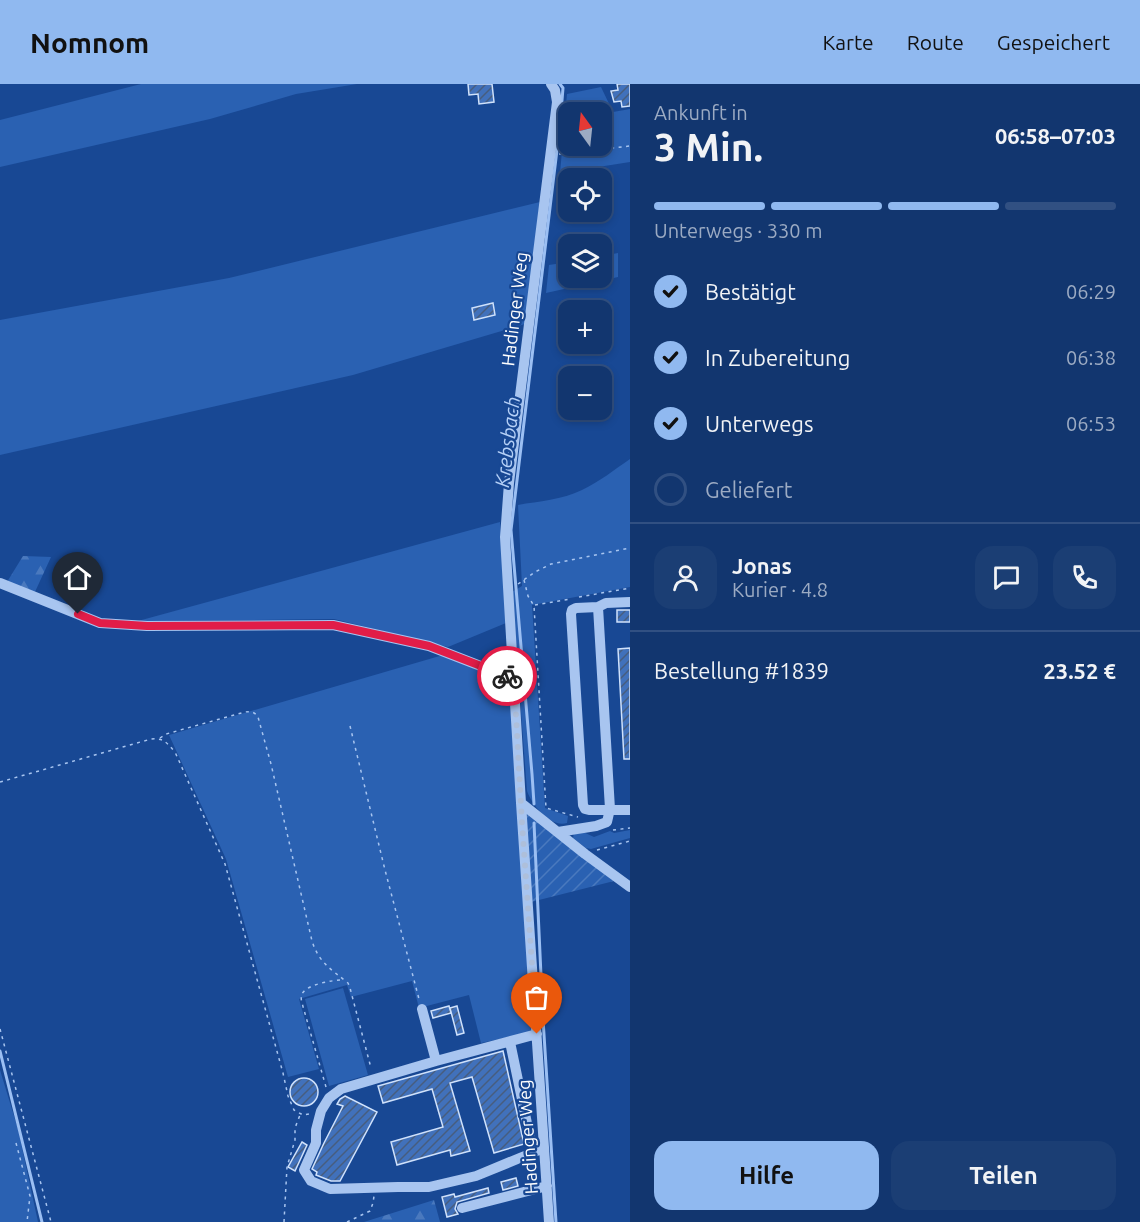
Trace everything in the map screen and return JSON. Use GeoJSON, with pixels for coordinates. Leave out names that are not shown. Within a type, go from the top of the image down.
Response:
{"type":"FeatureCollection","features":[{"type":"Feature","properties":{"kind":"street","name":"Hadinger Weg"},"geometry":{"type":"LineString","coordinates":[[549,1222],[505,537],[506,513],[557,102],[556,87]]}},
{"type":"Feature","properties":{"kind":"street"},"geometry":{"type":"LineString","coordinates":[[0,583],[100,623],[147,626],[333,625],[429,646],[514,679]]}},
{"type":"Feature","properties":{"kind":"street"},"geometry":{"type":"LineString","coordinates":[[630,602],[576,608],[571,614],[583,805],[589,810],[630,810]]}},
{"type":"Feature","properties":{"kind":"street"},"geometry":{"type":"LineString","coordinates":[[558,832],[596,826],[607,822],[609,818],[598,607]]}},
{"type":"Feature","properties":{"kind":"street"},"geometry":{"type":"LineString","coordinates":[[521,803],[630,887]]}},
{"type":"Feature","properties":{"kind":"street"},"geometry":{"type":"LineString","coordinates":[[422,1009],[436,1061]]}},
{"type":"Feature","properties":{"kind":"street"},"geometry":{"type":"LineString","coordinates":[[537,1034],[341,1089],[329,1098],[321,1111],[316,1130],[316,1143],[304,1170],[310,1181],[330,1189],[429,1187],[476,1176],[544,1148]]}},
{"type":"Feature","properties":{"kind":"street"},"geometry":{"type":"LineString","coordinates":[[510,1042],[533,1152]]}},
{"type":"Feature","properties":{"kind":"street"},"geometry":{"type":"LineString","coordinates":[[462,1208],[547,1186]]}},
{"type":"Feature","properties":{"kind":"path"},"geometry":{"type":"LineString","coordinates":[[612,148],[630,146]]}},
{"type":"Feature","properties":{"kind":"path"},"geometry":{"type":"LineString","coordinates":[[581,818],[546,808],[534,606],[523,581],[551,564],[630,548]]}},
{"type":"Feature","properties":{"kind":"path"},"geometry":{"type":"LineString","coordinates":[[534,606],[630,588]]}},
{"type":"Feature","properties":{"kind":"path"},"geometry":{"type":"LineString","coordinates":[[0,782],[245,712],[255,713],[263,734],[312,941],[321,961],[348,983],[374,1080]]}},
{"type":"Feature","properties":{"kind":"path"},"geometry":{"type":"LineString","coordinates":[[350,726],[422,1009]]}},
{"type":"Feature","properties":{"kind":"path"},"geometry":{"type":"LineString","coordinates":[[159,738],[175,752],[221,852],[288,1096],[294,1110],[300,1114],[287,1167],[284,1222]]}},
{"type":"Feature","properties":{"kind":"path"},"geometry":{"type":"LineString","coordinates":[[605,823],[614,831],[630,828]]}},
{"type":"Feature","properties":{"kind":"path"},"geometry":{"type":"LineString","coordinates":[[585,854],[630,841]]}},
{"type":"Feature","properties":{"kind":"path"},"geometry":{"type":"LineString","coordinates":[[329,1098],[301,995],[311,987],[324,982],[344,980]]}},
{"type":"Feature","properties":{"kind":"path"},"geometry":{"type":"LineString","coordinates":[[0,1029],[51,1222]]}},
{"type":"Feature","properties":{"kind":"path"},"geometry":{"type":"LineString","coordinates":[[16,1143],[30,1196],[27,1222]]}},
{"type":"Feature","properties":{"kind":"path"},"geometry":{"type":"LineString","coordinates":[[347,1222],[370,1211],[375,1188]]}},
{"type":"Feature","properties":{"kind":"green space"},"geometry":{"type":"Polygon","coordinates":[[[141,84],[357,84],[296,94],[210,119],[0,167],[0,120],[141,84]]]}},
{"type":"Feature","properties":{"kind":"green space"},"geometry":{"type":"Polygon","coordinates":[[[601,87],[608,102],[566,102],[567,94],[601,87]]]}},
{"type":"Feature","properties":{"kind":"green space"},"geometry":{"type":"Polygon","coordinates":[[[630,109],[630,162],[592,168],[560,168],[562,156],[612,156],[612,110],[613,112],[630,109]]]}},
{"type":"Feature","properties":{"kind":"green space"},"geometry":{"type":"Polygon","coordinates":[[[540,202],[525,324],[353,375],[0,455],[0,320],[229,278],[540,202]]]}},
{"type":"Feature","properties":{"kind":"green space"},"geometry":{"type":"Polygon","coordinates":[[[618,253],[618,277],[612,278],[612,254],[618,253]]]}},
{"type":"Feature","properties":{"kind":"green space"},"geometry":{"type":"Polygon","coordinates":[[[558,264],[558,288],[568,288],[546,293],[549,265],[558,264]]]}},
{"type":"Feature","properties":{"kind":"green space"},"geometry":{"type":"Polygon","coordinates":[[[630,459],[630,587],[532,605],[545,808],[568,816],[567,823],[561,824],[542,814],[527,791],[512,592],[522,586],[518,505],[574,493],[594,483],[630,459]]]}},
{"type":"Feature","properties":{"kind":"green space"},"geometry":{"type":"Polygon","coordinates":[[[500,522],[506,623],[448,647],[334,619],[168,621],[127,624],[500,522]]]}},
{"type":"Feature","properties":{"kind":"green space"},"geometry":{"type":"Polygon","coordinates":[[[23,556],[51,557],[34,594],[7,582],[23,556]]]}},
{"type":"Feature","properties":{"kind":"green space"},"geometry":{"type":"Polygon","coordinates":[[[443,655],[502,678],[511,694],[533,1032],[481,1043],[469,995],[419,1008],[412,981],[351,997],[347,985],[299,999],[319,1069],[288,1077],[226,859],[169,735],[443,655]]]}},
{"type":"Feature","properties":{"kind":"green space"},"geometry":{"type":"Polygon","coordinates":[[[525,812],[614,881],[531,902],[525,812]]]}},
{"type":"Feature","properties":{"kind":"green space"},"geometry":{"type":"Polygon","coordinates":[[[630,830],[630,838],[591,849],[573,838],[574,832],[581,831],[594,837],[610,831],[614,833],[630,830]]]}},
{"type":"Feature","properties":{"kind":"green space"},"geometry":{"type":"Polygon","coordinates":[[[343,988],[368,1075],[329,1086],[305,999],[343,988]]]}},
{"type":"Feature","properties":{"kind":"green space"},"geometry":{"type":"Polygon","coordinates":[[[0,1070],[18,1129],[38,1222],[0,1222],[0,1070]]]}},
{"type":"Feature","properties":{"kind":"green space"},"geometry":{"type":"Polygon","coordinates":[[[434,1200],[440,1222],[364,1222],[434,1200]]]}},
{"type":"Feature","properties":{"kind":"building"},"geometry":{"type":"Polygon","coordinates":[[[468,84],[492,84],[494,102],[479,104],[478,94],[469,95],[468,84]]]}},
{"type":"Feature","properties":{"kind":"building"},"geometry":{"type":"Polygon","coordinates":[[[617,84],[630,84],[630,106],[622,107],[621,101],[614,102],[611,91],[618,90],[617,84]]]}},
{"type":"Feature","properties":{"kind":"building"},"geometry":{"type":"Polygon","coordinates":[[[493,303],[495,315],[474,320],[472,308],[493,303]]]}},
{"type":"Feature","properties":{"kind":"building"},"geometry":{"type":"Polygon","coordinates":[[[617,610],[630,610],[630,622],[617,622],[617,610]]]}},
{"type":"Feature","properties":{"kind":"building"},"geometry":{"type":"Polygon","coordinates":[[[630,648],[630,759],[624,759],[618,649],[630,648]]]}},
{"type":"Feature","properties":{"kind":"building"},"geometry":{"type":"Polygon","coordinates":[[[449,1006],[451,1013],[433,1018],[431,1011],[449,1006]]]}},
{"type":"Feature","properties":{"kind":"building"},"geometry":{"type":"Polygon","coordinates":[[[457,1006],[464,1033],[457,1035],[450,1008],[457,1006]]]}},
{"type":"Feature","properties":{"kind":"building"},"geometry":{"type":"Polygon","coordinates":[[[503,1051],[524,1144],[494,1153],[472,1077],[450,1083],[470,1151],[451,1156],[450,1150],[397,1165],[391,1142],[443,1127],[432,1089],[383,1103],[378,1086],[503,1051]]]}},
{"type":"Feature","properties":{"kind":"building"},"geometry":{"type":"Polygon","coordinates":[[[304,1078],[314,1082],[318,1092],[314,1102],[304,1106],[294,1102],[290,1092],[294,1082],[304,1078]]]}},
{"type":"Feature","properties":{"kind":"building"},"geometry":{"type":"Polygon","coordinates":[[[345,1096],[377,1112],[340,1181],[331,1181],[316,1175],[317,1172],[312,1169],[343,1106],[337,1104],[345,1096]]]}},
{"type":"Feature","properties":{"kind":"building"},"geometry":{"type":"Polygon","coordinates":[[[302,1142],[307,1145],[295,1171],[288,1167],[302,1142]]]}},
{"type":"Feature","properties":{"kind":"building"},"geometry":{"type":"Polygon","coordinates":[[[516,1178],[518,1186],[503,1190],[501,1182],[516,1178]]]}},
{"type":"Feature","properties":{"kind":"building"},"geometry":{"type":"Polygon","coordinates":[[[488,1188],[489,1193],[457,1202],[455,1209],[458,1214],[447,1217],[442,1197],[454,1194],[455,1197],[488,1188]]]}},
{"type":"Feature","properties":{"kind":"waterway","name":"Krebsbach"},"geometry":{"type":"LineString","coordinates":[[534,804],[511,530],[560,125],[563,88],[560,84]]}},
{"type":"Feature","properties":{"kind":"waterway"},"geometry":{"type":"LineString","coordinates":[[534,823],[543,1019],[556,1222]]}},
{"type":"Feature","properties":{"kind":"waterway"},"geometry":{"type":"LineString","coordinates":[[0,1051],[42,1222]]}},
{"type":"Feature","properties":{"kind":"way so far"},"geometry":{"type":"LineString","coordinates":[[507,676],[514,679],[537,1034]]}},
{"type":"Feature","properties":{"kind":"route"},"geometry":{"type":"LineString","coordinates":[[78,614],[100,623],[147,626],[333,625],[429,646],[507,676]]}}]}
